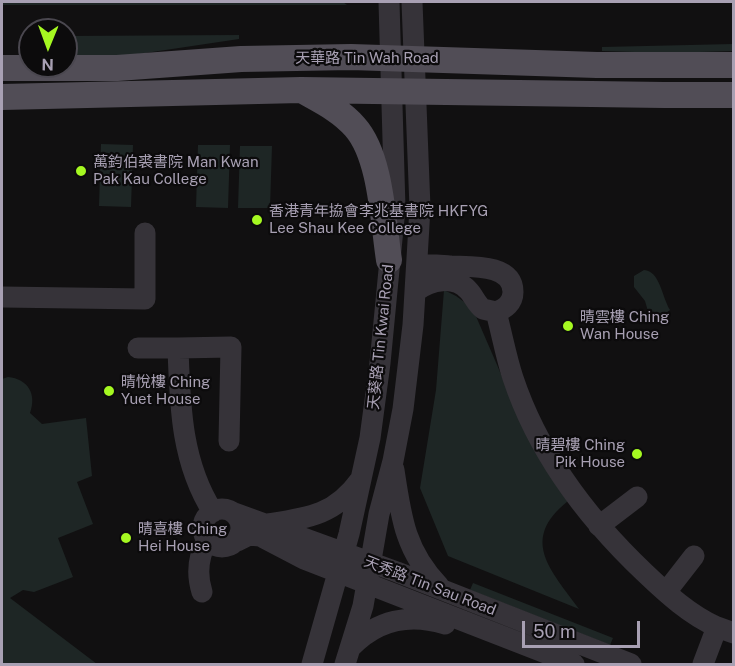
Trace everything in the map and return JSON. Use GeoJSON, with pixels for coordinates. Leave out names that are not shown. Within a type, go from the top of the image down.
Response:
{"type":"FeatureCollection","features":[{"type":"Feature","properties":{"kind":"main road","name":"天華路 Tin Wah Road"},"geometry":{"type":"LineString","coordinates":[[2,68],[117,68],[241,59],[402,57],[608,65],[734,65]]}},
{"type":"Feature","properties":{"kind":"main road"},"geometry":{"type":"LineString","coordinates":[[302,90],[344,116],[354,126],[367,147],[377,178],[389,260]]}},
{"type":"Feature","properties":{"kind":"main road"},"geometry":{"type":"LineString","coordinates":[[2,97],[302,90],[734,95]]}},
{"type":"Feature","properties":{"kind":"street","name":"天葵路 Tin Kwai Road"},"geometry":{"type":"LineString","coordinates":[[348,656],[367,584],[379,514],[393,460],[406,382],[418,265],[420,208],[404,92],[402,57],[389,2]]}},
{"type":"Feature","properties":{"kind":"street","name":"天葵路 Tin Kwai Road"},"geometry":{"type":"LineString","coordinates":[[402,57],[412,2]]}},
{"type":"Feature","properties":{"kind":"street","name":"天葵路 Tin Kwai Road"},"geometry":{"type":"LineString","coordinates":[[312,664],[341,563],[370,438],[395,208],[404,92]]}},
{"type":"Feature","properties":{"kind":"street"},"geometry":{"type":"LineString","coordinates":[[2,297],[145,299],[145,233]]}},
{"type":"Feature","properties":{"kind":"street"},"geometry":{"type":"LineString","coordinates":[[416,291],[432,282],[448,281],[461,284],[467,288],[483,309],[496,312],[508,305],[513,292],[509,279],[475,266],[418,265]]}},
{"type":"Feature","properties":{"kind":"street"},"geometry":{"type":"LineString","coordinates":[[496,312],[513,378],[538,434],[569,486],[599,526],[627,556],[693,614],[725,630],[703,664]]}},
{"type":"Feature","properties":{"kind":"street"},"geometry":{"type":"LineString","coordinates":[[138,348],[231,347],[229,441]]}},
{"type":"Feature","properties":{"kind":"street"},"geometry":{"type":"LineString","coordinates":[[178,348],[180,404],[186,449],[197,484],[223,512],[240,522],[242,529],[237,541]]}},
{"type":"Feature","properties":{"kind":"street"},"geometry":{"type":"LineString","coordinates":[[393,460],[400,512],[412,552],[428,575],[444,591]]}},
{"type":"Feature","properties":{"kind":"street"},"geometry":{"type":"LineString","coordinates":[[223,512],[208,516],[203,528],[207,540],[212,545],[225,547],[263,528],[308,518],[331,508],[351,492],[361,479]]}},
{"type":"Feature","properties":{"kind":"street"},"geometry":{"type":"LineString","coordinates":[[599,526],[637,497]]}},
{"type":"Feature","properties":{"kind":"street","name":"天秀路 Tin Sau Road"},"geometry":{"type":"LineString","coordinates":[[223,512],[341,563],[367,584],[574,664]]}},
{"type":"Feature","properties":{"kind":"street"},"geometry":{"type":"LineString","coordinates":[[202,592],[198,565],[207,540]]}},
{"type":"Feature","properties":{"kind":"street"},"geometry":{"type":"LineString","coordinates":[[666,592],[694,556]]}},
{"type":"Feature","properties":{"kind":"street","name":"天秀路 Tin Sau Road"},"geometry":{"type":"LineString","coordinates":[[341,563],[371,562],[631,664]]}},
{"type":"Feature","properties":{"kind":"street"},"geometry":{"type":"LineString","coordinates":[[348,656],[366,634],[380,626],[394,621],[418,619],[444,624],[476,636],[524,645]]}},
{"type":"Feature","properties":{"kind":"shaded area"},"geometry":{"type":"Polygon","coordinates":[[[2,2],[343,2],[347,5],[2,5],[2,2]]]}},
{"type":"Feature","properties":{"kind":"shaded area"},"geometry":{"type":"Polygon","coordinates":[[[239,35],[239,39],[112,58],[78,58],[78,36],[239,35]]]}},
{"type":"Feature","properties":{"kind":"shaded area"},"geometry":{"type":"Polygon","coordinates":[[[733,44],[734,51],[666,53],[602,51],[602,47],[733,44]]]}},
{"type":"Feature","properties":{"kind":"shaded area"},"geometry":{"type":"Polygon","coordinates":[[[101,144],[133,145],[131,207],[99,206],[101,144]]]}},
{"type":"Feature","properties":{"kind":"shaded area"},"geometry":{"type":"Polygon","coordinates":[[[198,145],[230,145],[228,208],[196,207],[198,145]]]}},
{"type":"Feature","properties":{"kind":"shaded area"},"geometry":{"type":"Polygon","coordinates":[[[240,146],[272,146],[270,208],[238,208],[240,146]]]}},
{"type":"Feature","properties":{"kind":"shaded area"},"geometry":{"type":"Polygon","coordinates":[[[644,270],[654,275],[670,310],[663,315],[660,323],[650,318],[645,301],[634,287],[634,276],[644,270]]]}},
{"type":"Feature","properties":{"kind":"shaded area"},"geometry":{"type":"Polygon","coordinates":[[[444,290],[467,304],[475,314],[504,381],[568,501],[553,515],[545,529],[543,542],[550,568],[579,609],[448,556],[420,488],[436,390],[444,290]]]}},
{"type":"Feature","properties":{"kind":"shaded area"},"geometry":{"type":"Polygon","coordinates":[[[8,377],[26,384],[32,400],[30,413],[42,424],[86,418],[92,476],[77,482],[93,524],[58,538],[73,577],[34,592],[23,590],[10,598],[97,664],[2,664],[2,379],[8,377]]]}},
{"type":"Feature","properties":{"kind":"shaded area"},"geometry":{"type":"Polygon","coordinates":[[[473,583],[613,638],[610,645],[470,590],[473,583]]]}},
{"type":"Feature","properties":{"kind":"place","name":"萬鈞伯裘書院 Man Kwan Pak Kau College"},"geometry":{"type":"Point","coordinates":[81,171]}},
{"type":"Feature","properties":{"kind":"place","name":"香港青年拹會李兆基書院 HKFYG Lee Shau Kee College"},"geometry":{"type":"Point","coordinates":[257,220]}},
{"type":"Feature","properties":{"kind":"place","name":"晴雲樓 Ching Wan House"},"geometry":{"type":"Point","coordinates":[568,326]}},
{"type":"Feature","properties":{"kind":"place","name":"晴悅樓 Ching Yuet House"},"geometry":{"type":"Point","coordinates":[109,391]}},
{"type":"Feature","properties":{"kind":"place","name":"晴碧樓 Ching Pik House"},"geometry":{"type":"Point","coordinates":[637,454]}},
{"type":"Feature","properties":{"kind":"place","name":"晴喜樓 Ching Hei House"},"geometry":{"type":"Point","coordinates":[126,538]}}]}
